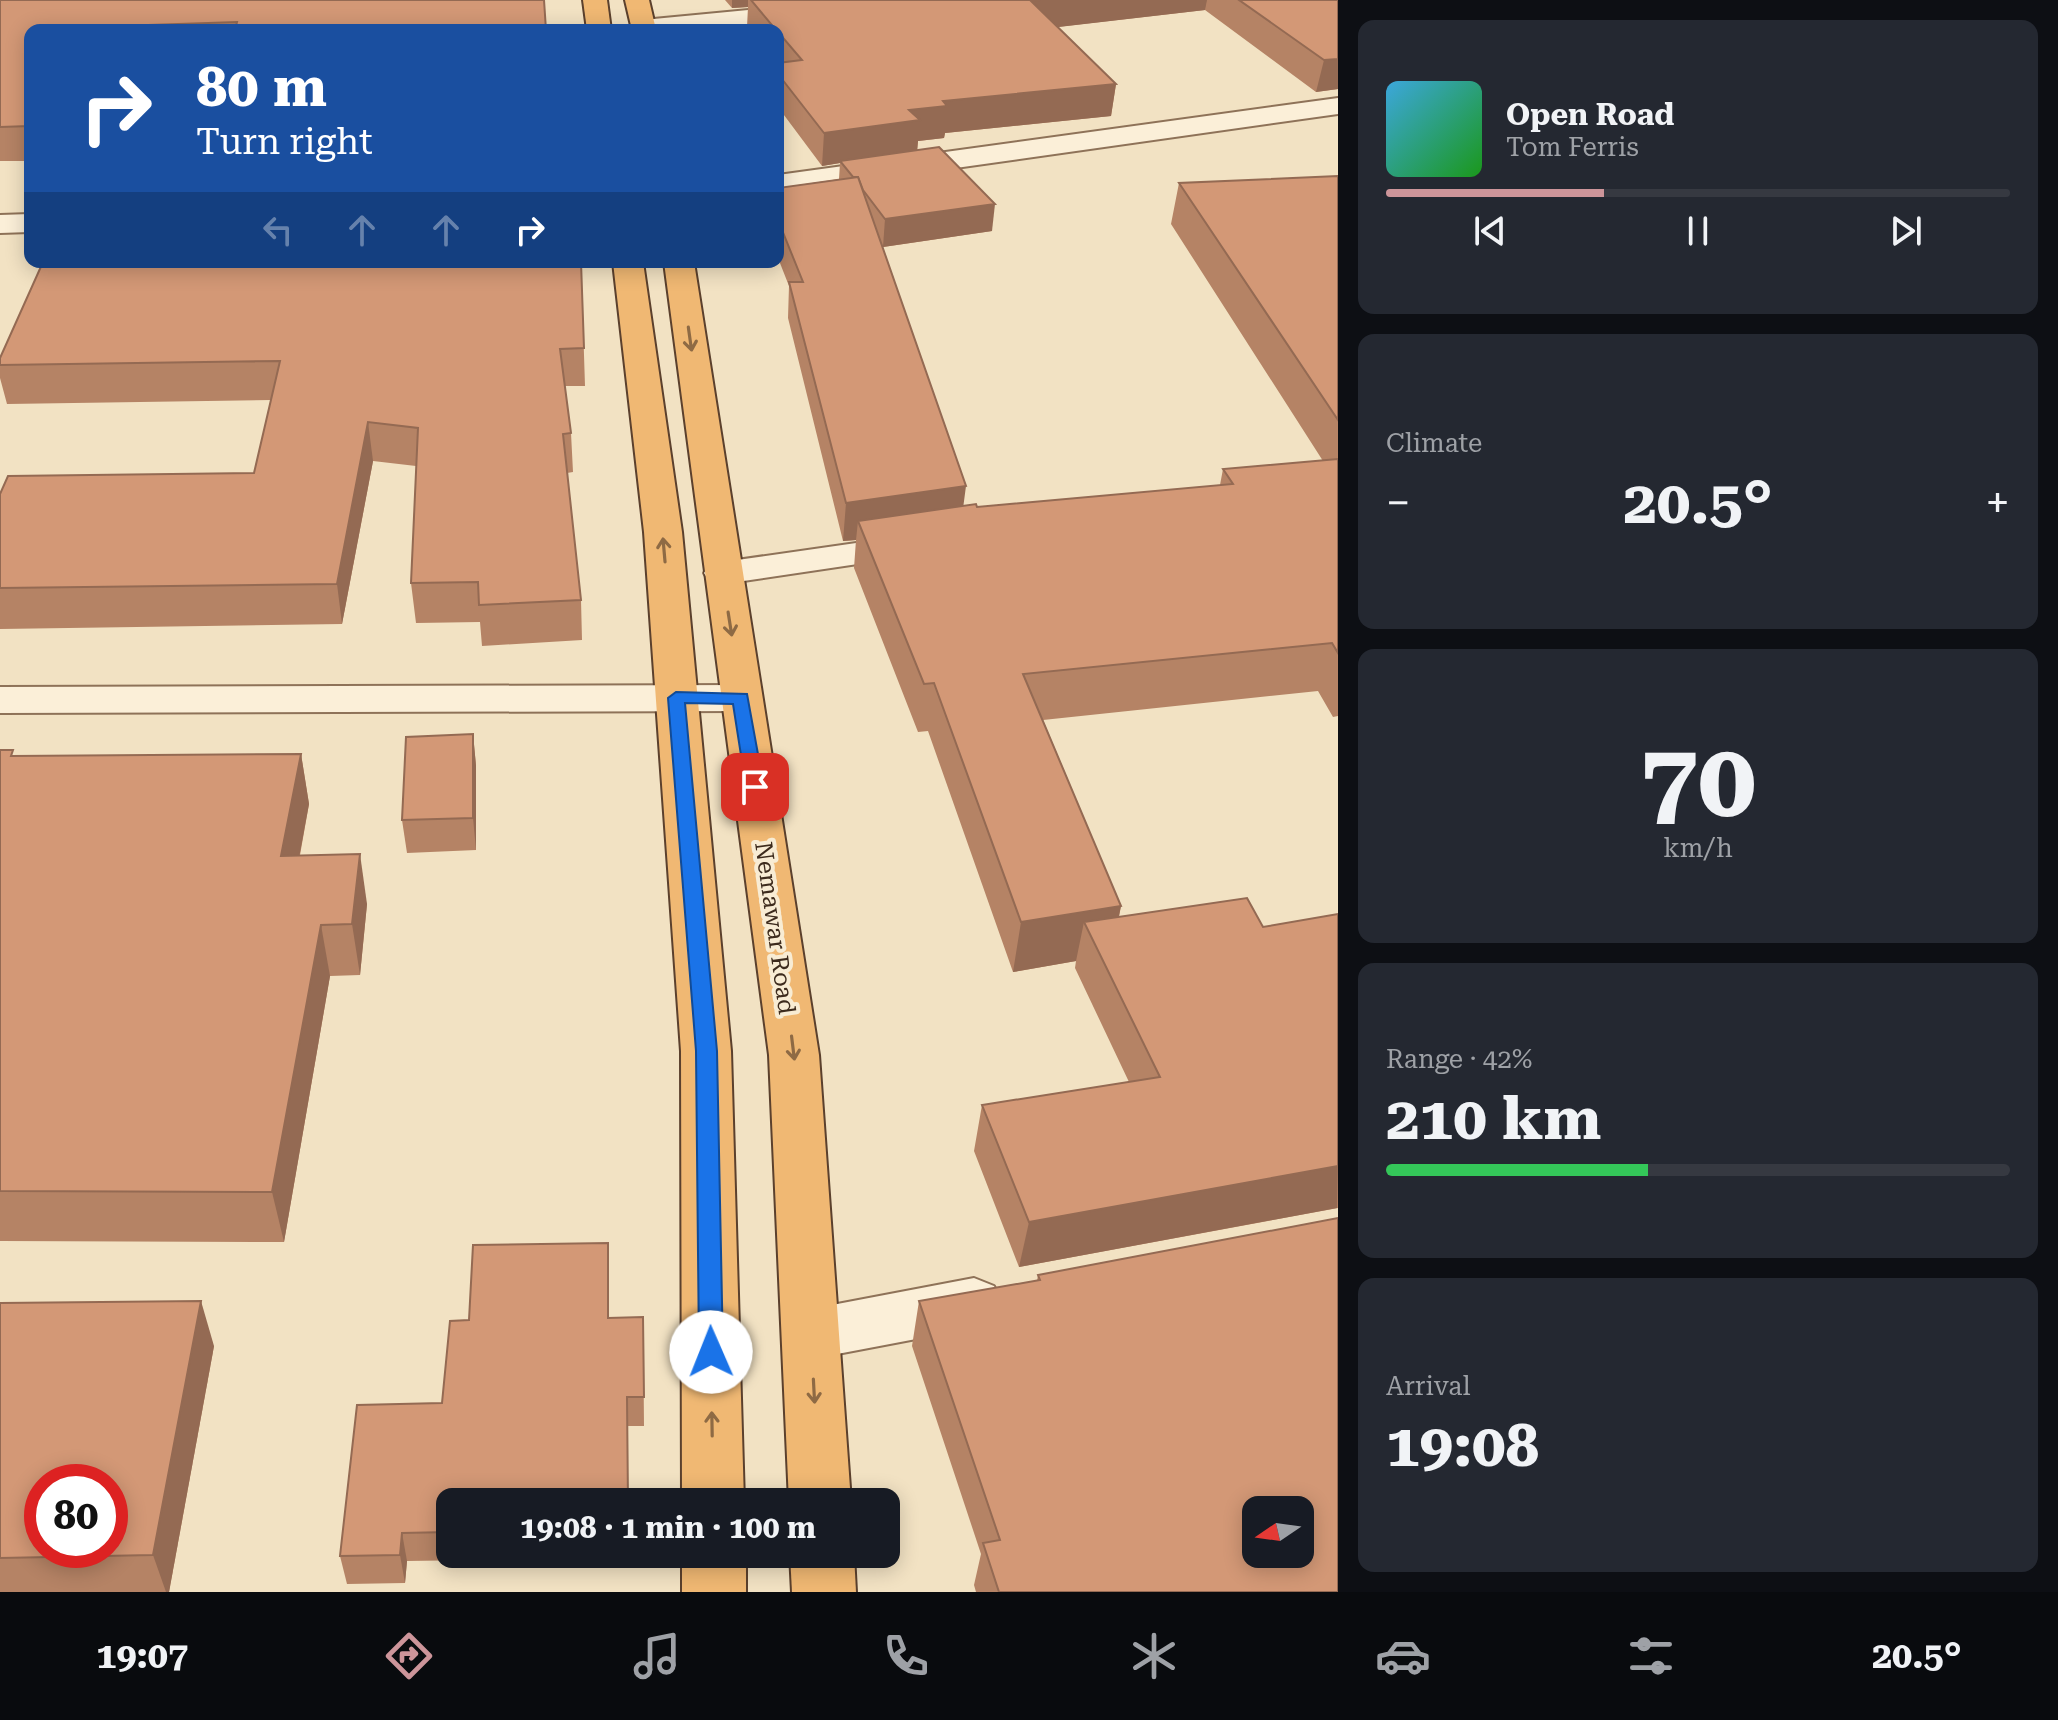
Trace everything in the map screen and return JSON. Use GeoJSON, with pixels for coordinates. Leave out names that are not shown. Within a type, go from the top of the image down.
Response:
{"type":"FeatureCollection","features":[{"type":"Feature","properties":{"kind":"highway"},"geometry":{"type":"LineString","coordinates":[[595,0],[598,24]]}},
{"type":"Feature","properties":{"kind":"highway"},"geometry":{"type":"LineString","coordinates":[[637,0],[643,24]]}},
{"type":"Feature","properties":{"kind":"highway"},"geometry":{"type":"LineString","coordinates":[[629,268],[663,532],[706,1051],[713,1488]]}},
{"type":"Feature","properties":{"kind":"highway","name":"Nemawar Road"},"geometry":{"type":"LineString","coordinates":[[680,268],[794,1055],[819,1488]]}},
{"type":"Feature","properties":{"kind":"highway"},"geometry":{"type":"LineString","coordinates":[[714,1568],[714,1592]]}},
{"type":"Feature","properties":{"kind":"highway"},"geometry":{"type":"LineString","coordinates":[[823,1568],[824,1592]]}},
{"type":"Feature","properties":{"kind":"street"},"geometry":{"type":"LineString","coordinates":[[685,24],[928,0]]}},
{"type":"Feature","properties":{"kind":"street"},"geometry":{"type":"LineString","coordinates":[[784,183],[1338,106]]}},
{"type":"Feature","properties":{"kind":"street"},"geometry":{"type":"LineString","coordinates":[[0,224],[24,223]]}},
{"type":"Feature","properties":{"kind":"street"},"geometry":{"type":"LineString","coordinates":[[723,573],[948,540]]}},
{"type":"Feature","properties":{"kind":"street"},"geometry":{"type":"LineString","coordinates":[[0,700],[741,698]]}},
{"type":"Feature","properties":{"kind":"street"},"geometry":{"type":"LineString","coordinates":[[811,1334],[1028,1293]]}},
{"type":"Feature","properties":{"kind":"building"},"geometry":{"type":"Polygon","coordinates":[[[0,0],[544,0],[546,24],[24,24],[24,126],[0,127],[0,0]]]}},
{"type":"Feature","properties":{"kind":"building"},"geometry":{"type":"Polygon","coordinates":[[[751,0],[1040,0],[1031,1],[1116,84],[943,101],[947,106],[909,110],[920,120],[824,133],[784,82],[784,62],[802,60],[784,39],[784,24],[771,24],[751,0]]]}},
{"type":"Feature","properties":{"kind":"building"},"geometry":{"type":"Polygon","coordinates":[[[1239,0],[1338,0],[1338,59],[1324,60],[1239,0]]]}},
{"type":"Feature","properties":{"kind":"building"},"geometry":{"type":"Polygon","coordinates":[[[939,147],[995,204],[885,219],[863,190],[858,177],[853,177],[840,161],[939,147]]]}},
{"type":"Feature","properties":{"kind":"building"},"geometry":{"type":"Polygon","coordinates":[[[1338,176],[1338,420],[1179,183],[1338,176]]]}},
{"type":"Feature","properties":{"kind":"building"},"geometry":{"type":"Polygon","coordinates":[[[858,177],[966,486],[846,503],[789,282],[803,282],[784,235],[784,187],[858,177]]]}},
{"type":"Feature","properties":{"kind":"building"},"geometry":{"type":"Polygon","coordinates":[[[40,268],[581,268],[584,348],[560,349],[571,433],[563,434],[581,600],[479,605],[478,582],[411,583],[418,428],[368,422],[337,584],[0,588],[0,494],[8,476],[254,473],[280,361],[0,365],[0,358],[40,268]]]}},
{"type":"Feature","properties":{"kind":"building"},"geometry":{"type":"Polygon","coordinates":[[[1338,459],[1338,653],[1332,643],[1023,674],[1121,906],[1021,922],[934,683],[924,684],[858,521],[976,504],[977,507],[1233,484],[1223,469],[1338,459]]]}},
{"type":"Feature","properties":{"kind":"building"},"geometry":{"type":"Polygon","coordinates":[[[473,734],[473,818],[402,820],[406,737],[473,734]]]}},
{"type":"Feature","properties":{"kind":"building"},"geometry":{"type":"Polygon","coordinates":[[[0,750],[13,750],[11,756],[301,754],[281,856],[360,854],[352,924],[321,925],[272,1192],[0,1191],[0,750]]]}},
{"type":"Feature","properties":{"kind":"building"},"geometry":{"type":"Polygon","coordinates":[[[1247,898],[1263,927],[1338,914],[1338,1166],[1029,1222],[982,1105],[1160,1077],[1084,922],[1247,898]]]}},
{"type":"Feature","properties":{"kind":"building"},"geometry":{"type":"Polygon","coordinates":[[[1338,1218],[1338,1592],[999,1592],[983,1543],[1000,1540],[919,1301],[1040,1280],[1038,1275],[1338,1218]]]}},
{"type":"Feature","properties":{"kind":"building"},"geometry":{"type":"Polygon","coordinates":[[[608,1243],[608,1318],[643,1317],[644,1397],[627,1397],[628,1488],[436,1488],[436,1532],[402,1533],[400,1555],[340,1556],[357,1405],[442,1403],[450,1321],[469,1320],[473,1245],[608,1243]]]}},
{"type":"Feature","properties":{"kind":"building"},"geometry":{"type":"Polygon","coordinates":[[[201,1301],[153,1555],[128,1555],[128,1464],[24,1464],[24,1558],[0,1558],[0,1303],[201,1301]]]}},
{"type":"Feature","properties":{"kind":"route"},"geometry":{"type":"LineString","coordinates":[[711,1352],[706,1051],[676,698],[741,698],[755,787]]}}]}
